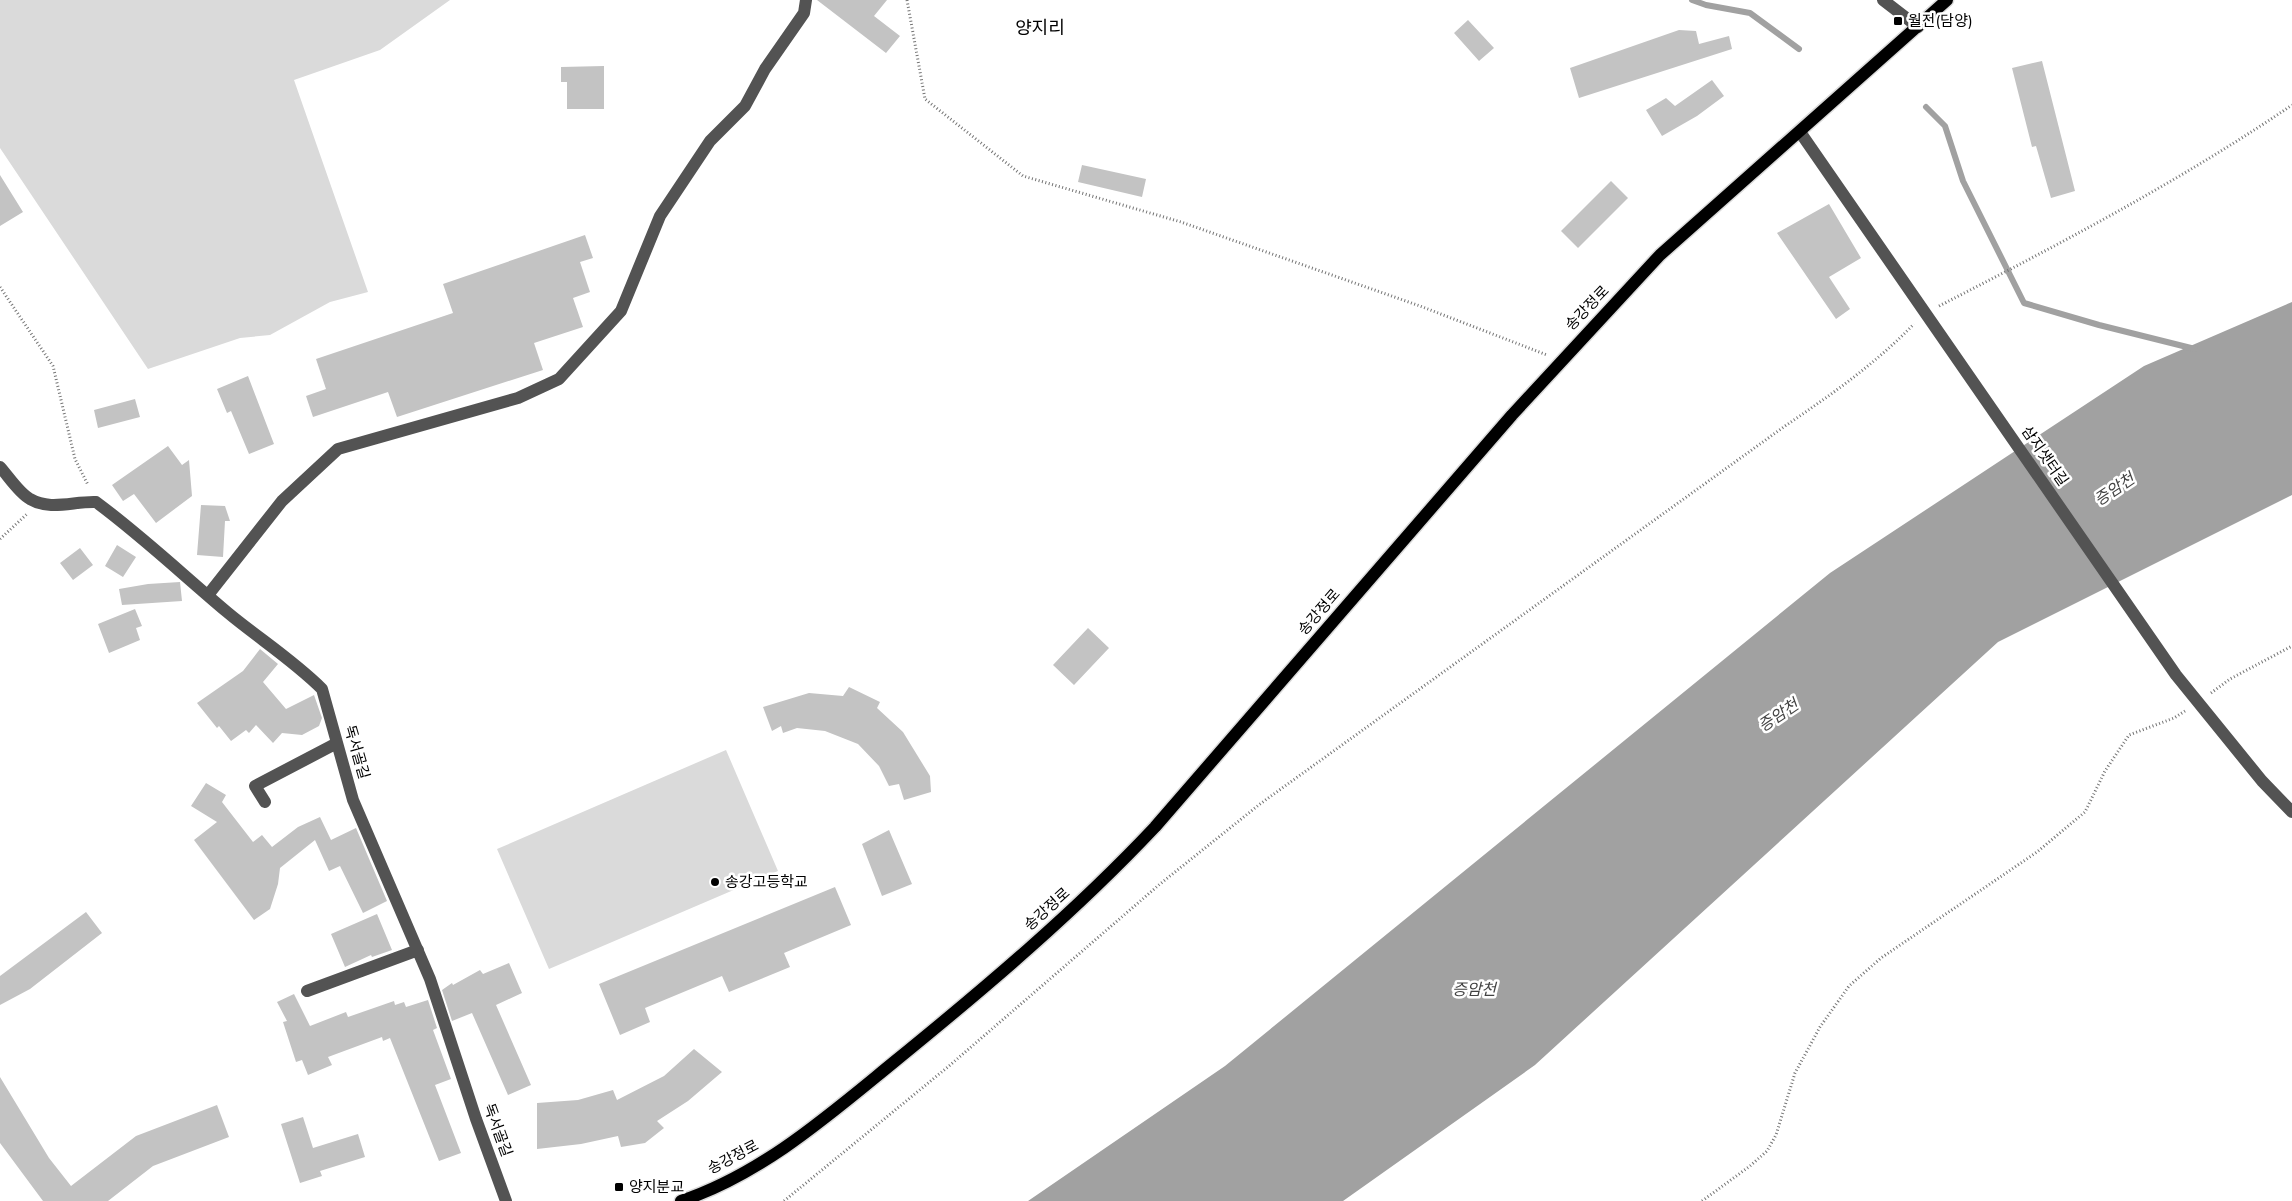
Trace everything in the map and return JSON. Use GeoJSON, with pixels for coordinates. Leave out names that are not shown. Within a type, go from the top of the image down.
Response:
{"type":"FeatureCollection","features":[{"type":"Feature","properties":{"kind":"main road","name":"송강정로"},"geometry":{"type":"LineString","coordinates":[[681,1201],[758,1166],[826,1116],[943,1022],[1113,871],[1154,827],[1562,360],[1660,255],[1947,0]]}},
{"type":"Feature","properties":{"kind":"street"},"geometry":{"type":"LineString","coordinates":[[208,595],[282,501],[338,449],[518,398],[560,379],[621,311],[660,216],[710,141],[745,106],[764,69],[804,13],[806,0]]}},
{"type":"Feature","properties":{"kind":"street"},"geometry":{"type":"LineString","coordinates":[[1883,0],[1918,26]]}},
{"type":"Feature","properties":{"kind":"street","name":"삼지샛터길"},"geometry":{"type":"LineString","coordinates":[[1800,132],[2176,675],[2262,781],[2292,812]]}},
{"type":"Feature","properties":{"kind":"street"},"geometry":{"type":"LineString","coordinates":[[0,467],[28,498],[36,501],[54,505],[96,502]]}},
{"type":"Feature","properties":{"kind":"street","name":"독서골길"},"geometry":{"type":"LineString","coordinates":[[96,502],[131,528],[208,595],[308,675],[322,689],[354,800],[430,979],[476,1119],[506,1201]]}},
{"type":"Feature","properties":{"kind":"street"},"geometry":{"type":"LineString","coordinates":[[265,802],[255,786],[337,743]]}},
{"type":"Feature","properties":{"kind":"street"},"geometry":{"type":"LineString","coordinates":[[307,991],[418,950]]}},
{"type":"Feature","properties":{"kind":"path"},"geometry":{"type":"LineString","coordinates":[[907,0],[925,99],[1023,176],[1181,222],[1420,306],[1506,341],[1562,360]]}},
{"type":"Feature","properties":{"kind":"path"},"geometry":{"type":"LineString","coordinates":[[784,1201],[949,1066],[1160,884],[1260,804],[1785,426],[1845,386],[1893,346],[1926,312],[2020,264],[2187,173],[2292,105]]}},
{"type":"Feature","properties":{"kind":"path"},"geometry":{"type":"LineString","coordinates":[[0,287],[53,366],[75,459],[96,502]]}},
{"type":"Feature","properties":{"kind":"path"},"geometry":{"type":"LineString","coordinates":[[0,539],[25,516],[36,501]]}},
{"type":"Feature","properties":{"kind":"path"},"geometry":{"type":"LineString","coordinates":[[1702,1201],[1750,1166],[1767,1151],[1776,1135],[1795,1073],[1820,1027],[1849,986],[1881,958],[2037,852],[2085,812],[2105,771],[2129,735],[2174,718],[2230,679],[2292,646]]}},
{"type":"Feature","properties":{"kind":"shaded area"},"geometry":{"type":"Polygon","coordinates":[[[0,0],[450,0],[380,50],[294,80],[368,292],[330,302],[270,335],[240,338],[148,369],[0,148],[0,0]]]}},
{"type":"Feature","properties":{"kind":"shaded area"},"geometry":{"type":"Polygon","coordinates":[[[726,750],[778,871],[549,969],[497,849],[726,750]]]}},
{"type":"Feature","properties":{"kind":"water","name":"증암천"},"geometry":{"type":"Polygon","coordinates":[[[2292,302],[2292,495],[1998,642],[1535,1065],[1343,1201],[1028,1201],[1225,1066],[1830,573],[2144,366],[2292,302]]]}},
{"type":"Feature","properties":{"kind":"building"},"geometry":{"type":"Polygon","coordinates":[[[817,0],[887,0],[874,16],[900,36],[886,53],[817,0]]]}},
{"type":"Feature","properties":{"kind":"building"},"geometry":{"type":"Polygon","coordinates":[[[1468,20],[1494,48],[1479,61],[1454,33],[1468,20]]]}},
{"type":"Feature","properties":{"kind":"building"},"geometry":{"type":"Polygon","coordinates":[[[1679,30],[1696,31],[1699,44],[1729,36],[1732,49],[1579,98],[1570,68],[1679,30]]]}},
{"type":"Feature","properties":{"kind":"building"},"geometry":{"type":"Polygon","coordinates":[[[2042,61],[2075,191],[2051,198],[2036,146],[2032,147],[2012,68],[2042,61]]]}},
{"type":"Feature","properties":{"kind":"building"},"geometry":{"type":"Polygon","coordinates":[[[604,66],[604,109],[567,109],[567,82],[561,82],[561,67],[604,66]]]}},
{"type":"Feature","properties":{"kind":"building"},"geometry":{"type":"Polygon","coordinates":[[[1712,80],[1724,96],[1697,116],[1662,136],[1646,110],[1666,98],[1675,106],[1712,80]]]}},
{"type":"Feature","properties":{"kind":"building"},"geometry":{"type":"Polygon","coordinates":[[[1082,165],[1146,179],[1142,197],[1078,182],[1082,165]]]}},
{"type":"Feature","properties":{"kind":"building"},"geometry":{"type":"Polygon","coordinates":[[[0,175],[23,212],[0,226],[0,175]]]}},
{"type":"Feature","properties":{"kind":"building"},"geometry":{"type":"Polygon","coordinates":[[[1611,181],[1628,198],[1578,248],[1561,231],[1611,181]]]}},
{"type":"Feature","properties":{"kind":"building"},"geometry":{"type":"Polygon","coordinates":[[[1829,204],[1861,258],[1829,277],[1850,309],[1836,319],[1777,233],[1829,204]]]}},
{"type":"Feature","properties":{"kind":"building"},"geometry":{"type":"Polygon","coordinates":[[[585,235],[593,258],[580,262],[590,292],[573,298],[583,327],[534,343],[543,370],[397,417],[388,392],[313,417],[306,396],[326,389],[316,359],[453,313],[443,284],[585,235]]]}},
{"type":"Feature","properties":{"kind":"building"},"geometry":{"type":"Polygon","coordinates":[[[248,376],[274,444],[249,454],[231,411],[227,413],[217,389],[248,376]]]}},
{"type":"Feature","properties":{"kind":"building"},"geometry":{"type":"Polygon","coordinates":[[[135,399],[140,417],[98,428],[94,410],[135,399]]]}},
{"type":"Feature","properties":{"kind":"building"},"geometry":{"type":"Polygon","coordinates":[[[168,446],[182,465],[189,460],[192,496],[156,523],[134,494],[123,501],[112,485],[168,446]]]}},
{"type":"Feature","properties":{"kind":"building"},"geometry":{"type":"Polygon","coordinates":[[[201,505],[225,506],[230,521],[225,521],[223,557],[197,555],[201,505]]]}},
{"type":"Feature","properties":{"kind":"building"},"geometry":{"type":"Polygon","coordinates":[[[117,545],[136,557],[123,577],[105,566],[117,545]]]}},
{"type":"Feature","properties":{"kind":"building"},"geometry":{"type":"Polygon","coordinates":[[[80,548],[93,565],[73,580],[60,563],[80,548]]]}},
{"type":"Feature","properties":{"kind":"building"},"geometry":{"type":"Polygon","coordinates":[[[180,582],[182,601],[122,605],[119,589],[148,584],[180,582]]]}},
{"type":"Feature","properties":{"kind":"building"},"geometry":{"type":"Polygon","coordinates":[[[135,609],[142,626],[136,628],[140,640],[109,653],[98,624],[135,609]]]}},
{"type":"Feature","properties":{"kind":"building"},"geometry":{"type":"Polygon","coordinates":[[[1088,628],[1109,648],[1074,685],[1053,665],[1088,628]]]}},
{"type":"Feature","properties":{"kind":"building"},"geometry":{"type":"Polygon","coordinates":[[[260,649],[278,664],[263,682],[286,709],[314,695],[322,718],[319,726],[302,735],[282,733],[273,743],[256,725],[249,733],[246,730],[231,741],[219,726],[217,728],[197,703],[243,671],[260,649]]]}},
{"type":"Feature","properties":{"kind":"building"},"geometry":{"type":"Polygon","coordinates":[[[849,687],[880,702],[877,708],[903,732],[930,776],[931,792],[904,800],[899,784],[889,786],[879,766],[858,744],[825,731],[797,728],[783,733],[781,726],[772,731],[763,707],[809,693],[843,696],[849,687]]]}},
{"type":"Feature","properties":{"kind":"building"},"geometry":{"type":"Polygon","coordinates":[[[206,783],[226,795],[222,802],[253,842],[262,835],[272,847],[298,827],[320,817],[331,840],[356,828],[387,901],[363,913],[340,866],[329,871],[315,840],[280,868],[278,884],[270,909],[254,920],[194,840],[217,822],[191,806],[206,783]]]}},
{"type":"Feature","properties":{"kind":"building"},"geometry":{"type":"Polygon","coordinates":[[[889,830],[912,884],[882,896],[862,844],[889,830]]]}},
{"type":"Feature","properties":{"kind":"building","name":"송강고등학교"},"geometry":{"type":"Polygon","coordinates":[[[835,887],[851,925],[784,953],[790,967],[729,992],[722,976],[645,1008],[650,1022],[620,1035],[599,984],[835,887]]]}},
{"type":"Feature","properties":{"kind":"building"},"geometry":{"type":"Polygon","coordinates":[[[86,912],[102,933],[30,989],[0,1005],[0,976],[86,912]]]}},
{"type":"Feature","properties":{"kind":"building"},"geometry":{"type":"Polygon","coordinates":[[[377,914],[392,950],[372,957],[371,955],[345,967],[331,934],[377,914]]]}},
{"type":"Feature","properties":{"kind":"building"},"geometry":{"type":"Polygon","coordinates":[[[509,963],[522,993],[496,1005],[531,1085],[508,1095],[472,1013],[452,1021],[442,990],[452,983],[453,985],[480,970],[483,974],[509,963]]]}},
{"type":"Feature","properties":{"kind":"building"},"geometry":{"type":"Polygon","coordinates":[[[294,994],[310,1026],[346,1012],[348,1017],[394,1001],[395,1005],[404,1002],[406,1007],[428,1000],[437,1028],[433,1030],[451,1079],[435,1085],[461,1153],[439,1161],[390,1038],[383,1041],[382,1037],[328,1057],[332,1065],[308,1075],[302,1060],[296,1062],[283,1022],[287,1021],[277,1002],[294,994]]]}},
{"type":"Feature","properties":{"kind":"building"},"geometry":{"type":"Polygon","coordinates":[[[694,1049],[722,1072],[688,1101],[657,1121],[664,1128],[645,1143],[621,1147],[618,1136],[581,1144],[537,1149],[537,1103],[578,1100],[613,1090],[617,1100],[664,1076],[694,1049]]]}},
{"type":"Feature","properties":{"kind":"building"},"geometry":{"type":"Polygon","coordinates":[[[0,1077],[49,1158],[71,1186],[136,1136],[217,1105],[229,1137],[153,1166],[108,1201],[43,1201],[0,1143],[0,1077]]]}},
{"type":"Feature","properties":{"kind":"building"},"geometry":{"type":"Polygon","coordinates":[[[303,1117],[313,1148],[358,1134],[365,1157],[320,1171],[322,1176],[300,1183],[281,1124],[303,1117]]]}},
{"type":"Feature","properties":{"kind":"waterway"},"geometry":{"type":"LineString","coordinates":[[1692,0],[1706,5],[1750,13],[1799,49]]}},
{"type":"Feature","properties":{"kind":"waterway"},"geometry":{"type":"LineString","coordinates":[[1926,107],[1945,126],[1963,181],[2024,303],[2099,325],[2195,349]]}},
{"type":"Feature","properties":{"kind":"place","name":"월전(담양)"},"geometry":{"type":"Point","coordinates":[1898,21]}},
{"type":"Feature","properties":{"kind":"place","name":"송강고등학교"},"geometry":{"type":"Point","coordinates":[715,882]}},
{"type":"Feature","properties":{"kind":"place","name":"양지분교"},"geometry":{"type":"Point","coordinates":[619,1187]}},
{"type":"Feature","properties":{"kind":"district","name":"양지리"},"geometry":{"type":"Point","coordinates":[1040,28]}}]}
